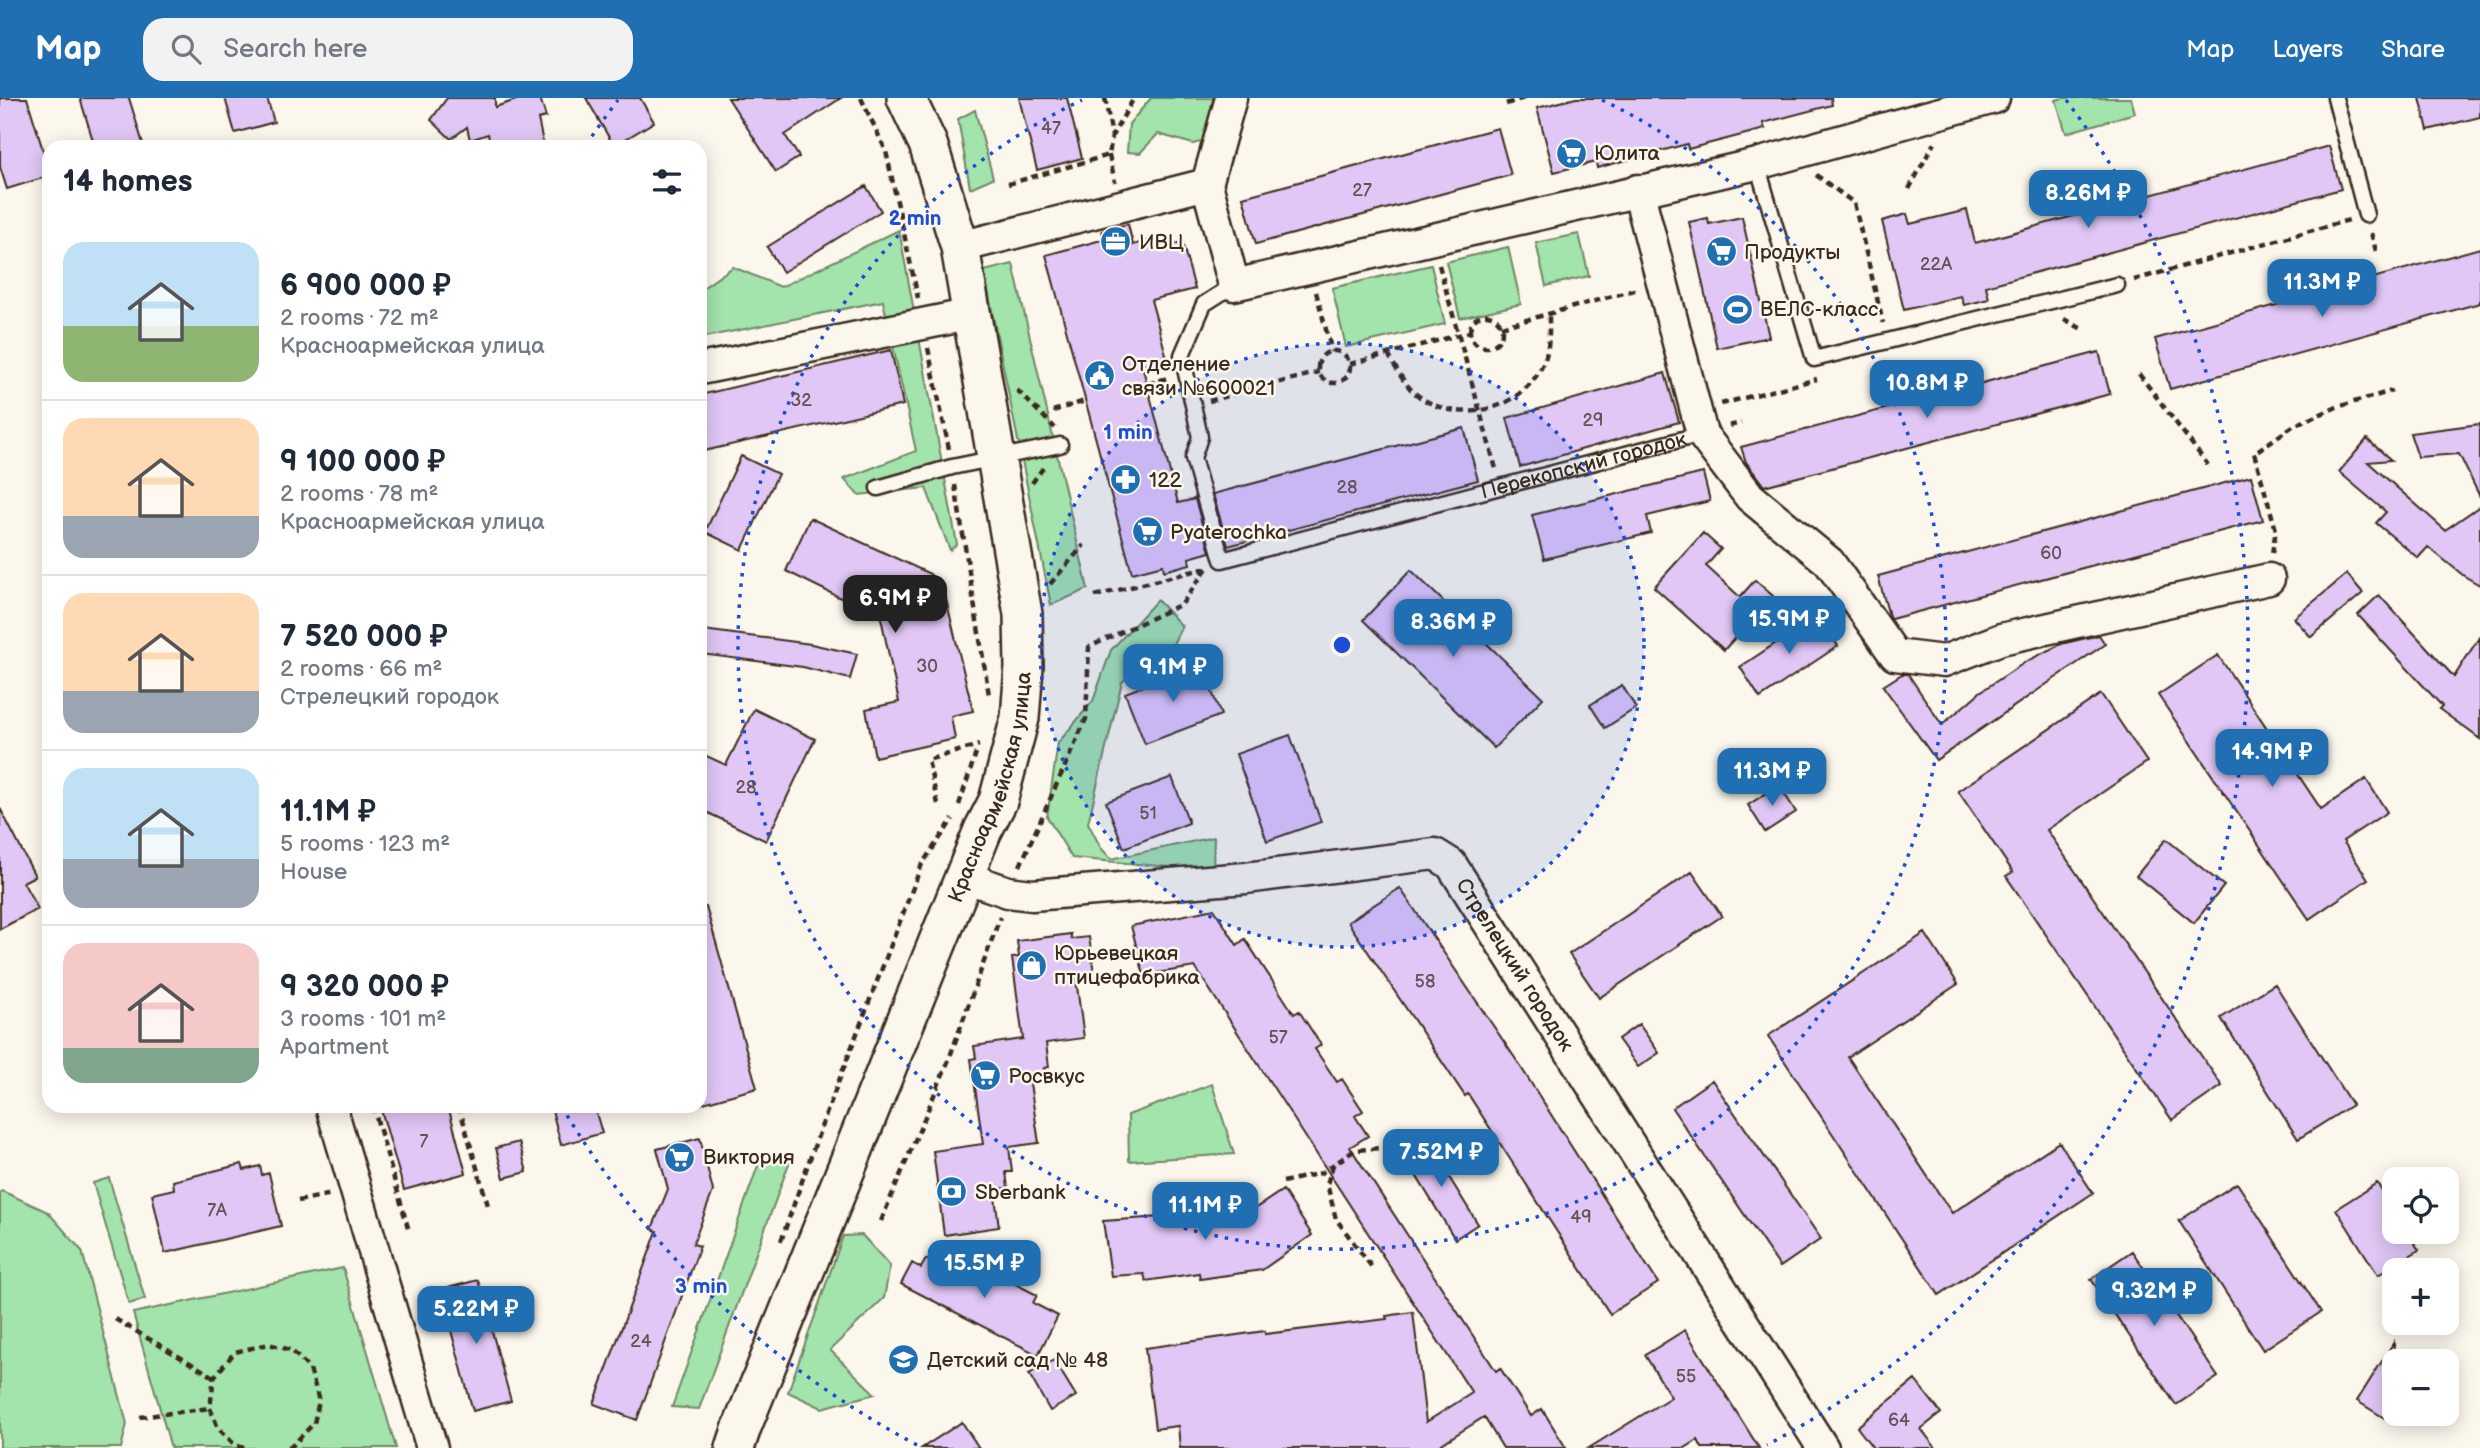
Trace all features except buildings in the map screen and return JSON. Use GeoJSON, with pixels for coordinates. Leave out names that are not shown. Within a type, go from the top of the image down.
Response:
{"type":"FeatureCollection","features":[{"type":"Feature","properties":{"kind":"street","name":"Красноармейская улица"},"geometry":{"type":"LineString","coordinates":[[735,1448],[964,877],[998,801],[1020,718],[1024,667],[1023,614],[960,247],[929,144],[906,98]]}},
{"type":"Feature","properties":{"kind":"street"},"geometry":{"type":"LineString","coordinates":[[1231,98],[1207,184],[1234,285],[1757,164],[1994,98]]}},
{"type":"Feature","properties":{"kind":"street"},"geometry":{"type":"LineString","coordinates":[[960,247],[1207,184]]}},
{"type":"Feature","properties":{"kind":"street","name":"Перекопский городок"},"geometry":{"type":"LineString","coordinates":[[1638,190],[1699,422]]}},
{"type":"Feature","properties":{"kind":"street"},"geometry":{"type":"LineString","coordinates":[[707,368],[972,314]]}},
{"type":"Feature","properties":{"kind":"street"},"geometry":{"type":"LineString","coordinates":[[1699,422],[1750,497],[1829,562],[1895,655],[1944,661],[2001,639],[2269,579]]}},
{"type":"Feature","properties":{"kind":"street","name":"Стрелецкий городок"},"geometry":{"type":"LineString","coordinates":[[964,877],[1008,892],[1032,895],[1246,878],[1435,855],[1451,864],[1823,1448]]}},
{"type":"Feature","properties":{"kind":"street"},"geometry":{"type":"LineString","coordinates":[[333,1113],[432,1448]]}},
{"type":"Feature","properties":{"kind":"lane"},"geometry":{"type":"LineString","coordinates":[[2334,98],[2366,215]]}},
{"type":"Feature","properties":{"kind":"lane"},"geometry":{"type":"LineString","coordinates":[[1757,164],[1814,359],[2117,285]]}},
{"type":"Feature","properties":{"kind":"lane"},"geometry":{"type":"LineString","coordinates":[[1193,406],[1182,355],[1204,304],[1234,285]]}},
{"type":"Feature","properties":{"kind":"lane","name":"Перекопский городок"},"geometry":{"type":"LineString","coordinates":[[1193,406],[1200,437],[1193,458],[1222,560],[1502,486],[1699,422]]}},
{"type":"Feature","properties":{"kind":"lane"},"geometry":{"type":"LineString","coordinates":[[878,488],[952,467],[1060,444]]}},
{"type":"Feature","properties":{"kind":"path"},"geometry":{"type":"LineString","coordinates":[[862,98],[886,151],[923,324],[952,467],[989,695]]}},
{"type":"Feature","properties":{"kind":"path"},"geometry":{"type":"LineString","coordinates":[[1008,184],[1109,156],[1112,136],[1105,98]]}},
{"type":"Feature","properties":{"kind":"path"},"geometry":{"type":"LineString","coordinates":[[1112,136],[1134,98]]}},
{"type":"Feature","properties":{"kind":"path"},"geometry":{"type":"LineString","coordinates":[[1506,104],[1524,98]]}},
{"type":"Feature","properties":{"kind":"path"},"geometry":{"type":"LineString","coordinates":[[1909,189],[1953,109]]}},
{"type":"Feature","properties":{"kind":"path"},"geometry":{"type":"LineString","coordinates":[[1789,155],[1854,203],[1887,340]]}},
{"type":"Feature","properties":{"kind":"path"},"geometry":{"type":"LineString","coordinates":[[2117,285],[2366,215]]}},
{"type":"Feature","properties":{"kind":"path"},"geometry":{"type":"LineString","coordinates":[[1431,238],[1502,486]]}},
{"type":"Feature","properties":{"kind":"path"},"geometry":{"type":"LineString","coordinates":[[2373,239],[2376,251]]}},
{"type":"Feature","properties":{"kind":"path"},"geometry":{"type":"LineString","coordinates":[[1310,267],[1332,352]]}},
{"type":"Feature","properties":{"kind":"path"},"geometry":{"type":"LineString","coordinates":[[1501,327],[1621,294]]}},
{"type":"Feature","properties":{"kind":"path"},"geometry":{"type":"LineString","coordinates":[[1388,354],[1400,376],[1415,393],[1433,405],[1454,411],[1480,411],[1498,407],[1517,396],[1533,381],[1544,362],[1549,340],[1549,314]]}},
{"type":"Feature","properties":{"kind":"path"},"geometry":{"type":"LineString","coordinates":[[1487,315],[1493,317],[1501,327],[1501,335],[1492,346],[1478,345],[1470,332],[1474,320],[1487,315]]}},
{"type":"Feature","properties":{"kind":"path"},"geometry":{"type":"LineString","coordinates":[[1350,364],[1470,332]]}},
{"type":"Feature","properties":{"kind":"path"},"geometry":{"type":"LineString","coordinates":[[1332,352],[1343,354],[1350,364],[1348,376],[1338,383],[1326,380],[1320,372],[1321,359],[1332,352]]}},
{"type":"Feature","properties":{"kind":"path"},"geometry":{"type":"LineString","coordinates":[[1193,406],[1320,372]]}},
{"type":"Feature","properties":{"kind":"path"},"geometry":{"type":"LineString","coordinates":[[2139,374],[2208,464]]}},
{"type":"Feature","properties":{"kind":"path"},"geometry":{"type":"LineString","coordinates":[[1699,422],[1820,379]]}},
{"type":"Feature","properties":{"kind":"path"},"geometry":{"type":"LineString","coordinates":[[2269,579],[2276,530],[2254,453],[2293,426],[2337,407],[2392,391]]}},
{"type":"Feature","properties":{"kind":"path"},"geometry":{"type":"LineString","coordinates":[[1053,411],[1086,401]]}},
{"type":"Feature","properties":{"kind":"path"},"geometry":{"type":"LineString","coordinates":[[1023,614],[1084,545]]}},
{"type":"Feature","properties":{"kind":"path"},"geometry":{"type":"LineString","coordinates":[[881,1221],[948,1062],[1008,892],[1086,719],[1089,647],[1182,604],[1208,568],[1095,596]]}},
{"type":"Feature","properties":{"kind":"path"},"geometry":{"type":"LineString","coordinates":[[780,1245],[820,1130],[922,864],[956,815],[983,733]]}},
{"type":"Feature","properties":{"kind":"path"},"geometry":{"type":"LineString","coordinates":[[938,804],[928,760],[979,745]]}},
{"type":"Feature","properties":{"kind":"path"},"geometry":{"type":"LineString","coordinates":[[375,1113],[409,1231]]}},
{"type":"Feature","properties":{"kind":"path"},"geometry":{"type":"LineString","coordinates":[[461,1113],[489,1209]]}},
{"type":"Feature","properties":{"kind":"path"},"geometry":{"type":"LineString","coordinates":[[1283,1182],[1321,1173],[1355,1150],[1394,1147]]}},
{"type":"Feature","properties":{"kind":"path"},"geometry":{"type":"LineString","coordinates":[[1334,1164],[1326,1184],[1336,1219],[1374,1270]]}},
{"type":"Feature","properties":{"kind":"path"},"geometry":{"type":"LineString","coordinates":[[115,1319],[214,1377]]}},
{"type":"Feature","properties":{"kind":"path"},"geometry":{"type":"LineString","coordinates":[[244,1448],[235,1445],[218,1428],[210,1408],[214,1377],[235,1352],[269,1344],[290,1350],[310,1369],[319,1401],[314,1423],[293,1445],[286,1448]]}},
{"type":"Feature","properties":{"kind":"path"},"geometry":{"type":"LineString","coordinates":[[140,1417],[210,1408]]}},
{"type":"Feature","properties":{"kind":"green space"},"geometry":{"type":"Polygon","coordinates":[[[1151,98],[1213,98],[1208,140],[1193,144],[1158,134],[1140,153],[1127,152],[1129,124],[1151,98]]]}},
{"type":"Feature","properties":{"kind":"green space"},"geometry":{"type":"Polygon","coordinates":[[[2131,98],[2135,113],[2066,133],[2056,100],[2131,98]]]}},
{"type":"Feature","properties":{"kind":"green space"},"geometry":{"type":"Polygon","coordinates":[[[975,110],[993,178],[970,188],[958,119],[975,110]]]}},
{"type":"Feature","properties":{"kind":"green space"},"geometry":{"type":"Polygon","coordinates":[[[899,230],[957,544],[950,550],[926,488],[858,495],[844,479],[916,451],[883,301],[707,337],[707,285],[733,267],[781,287],[899,230]]]}},
{"type":"Feature","properties":{"kind":"green space"},"geometry":{"type":"Polygon","coordinates":[[[1579,234],[1589,276],[1546,286],[1536,243],[1579,234]]]}},
{"type":"Feature","properties":{"kind":"green space"},"geometry":{"type":"Polygon","coordinates":[[[1508,247],[1521,304],[1460,318],[1446,262],[1508,247]]]}},
{"type":"Feature","properties":{"kind":"green space"},"geometry":{"type":"Polygon","coordinates":[[[1013,264],[1088,589],[1051,605],[984,271],[1013,264]]]}},
{"type":"Feature","properties":{"kind":"green space"},"geometry":{"type":"Polygon","coordinates":[[[1431,265],[1445,324],[1346,347],[1332,288],[1431,265]]]}},
{"type":"Feature","properties":{"kind":"green space"},"geometry":{"type":"Polygon","coordinates":[[[1157,600],[1182,626],[1172,646],[1122,682],[1088,823],[1101,848],[1111,859],[1214,837],[1213,871],[1072,858],[1047,817],[1058,743],[1093,701],[1111,650],[1157,600]]]}},
{"type":"Feature","properties":{"kind":"green space"},"geometry":{"type":"Polygon","coordinates":[[[1212,1084],[1234,1154],[1129,1161],[1128,1115],[1212,1084]]]}},
{"type":"Feature","properties":{"kind":"green space"},"geometry":{"type":"Polygon","coordinates":[[[791,1158],[699,1409],[672,1407],[760,1160],[791,1158]]]}},
{"type":"Feature","properties":{"kind":"green space"},"geometry":{"type":"Polygon","coordinates":[[[109,1178],[145,1299],[129,1304],[93,1183],[109,1178]]]}},
{"type":"Feature","properties":{"kind":"green space"},"geometry":{"type":"Polygon","coordinates":[[[2,1191],[48,1212],[82,1251],[127,1424],[121,1448],[0,1448],[2,1191]]]}},
{"type":"Feature","properties":{"kind":"green space"},"geometry":{"type":"Polygon","coordinates":[[[862,1235],[890,1266],[884,1298],[830,1350],[875,1394],[822,1408],[788,1392],[843,1236],[862,1235]]]}},
{"type":"Feature","properties":{"kind":"green space"},"geometry":{"type":"Polygon","coordinates":[[[343,1268],[396,1448],[171,1448],[133,1313],[343,1268]]]}},
{"type":"Feature","properties":{"kind":"place","name":"Юлита"},"geometry":{"type":"Point","coordinates":[1571,153]}},
{"type":"Feature","properties":{"kind":"place","name":"ИВЦ"},"geometry":{"type":"Point","coordinates":[1116,242]}},
{"type":"Feature","properties":{"kind":"place","name":"Продукты"},"geometry":{"type":"Point","coordinates":[1721,252]}},
{"type":"Feature","properties":{"kind":"place","name":"ВЕЛС-класс"},"geometry":{"type":"Point","coordinates":[1737,309]}},
{"type":"Feature","properties":{"kind":"place","name":"Отделение связи №600021"},"geometry":{"type":"Point","coordinates":[1099,376]}},
{"type":"Feature","properties":{"kind":"place","name":"122"},"geometry":{"type":"Point","coordinates":[1126,480]}},
{"type":"Feature","properties":{"kind":"place","name":"Pyaterochka"},"geometry":{"type":"Point","coordinates":[1147,532]}},
{"type":"Feature","properties":{"kind":"place","name":"Юрьевецкая птицефабрика"},"geometry":{"type":"Point","coordinates":[1031,965]}},
{"type":"Feature","properties":{"kind":"place","name":"Росвкус"},"geometry":{"type":"Point","coordinates":[985,1076]}},
{"type":"Feature","properties":{"kind":"place","name":"Виктория"},"geometry":{"type":"Point","coordinates":[680,1157]}},
{"type":"Feature","properties":{"kind":"place","name":"Sberbank"},"geometry":{"type":"Point","coordinates":[952,1192]}},
{"type":"Feature","properties":{"kind":"place","name":"Детский сад № 48"},"geometry":{"type":"Point","coordinates":[904,1360]}}]}
